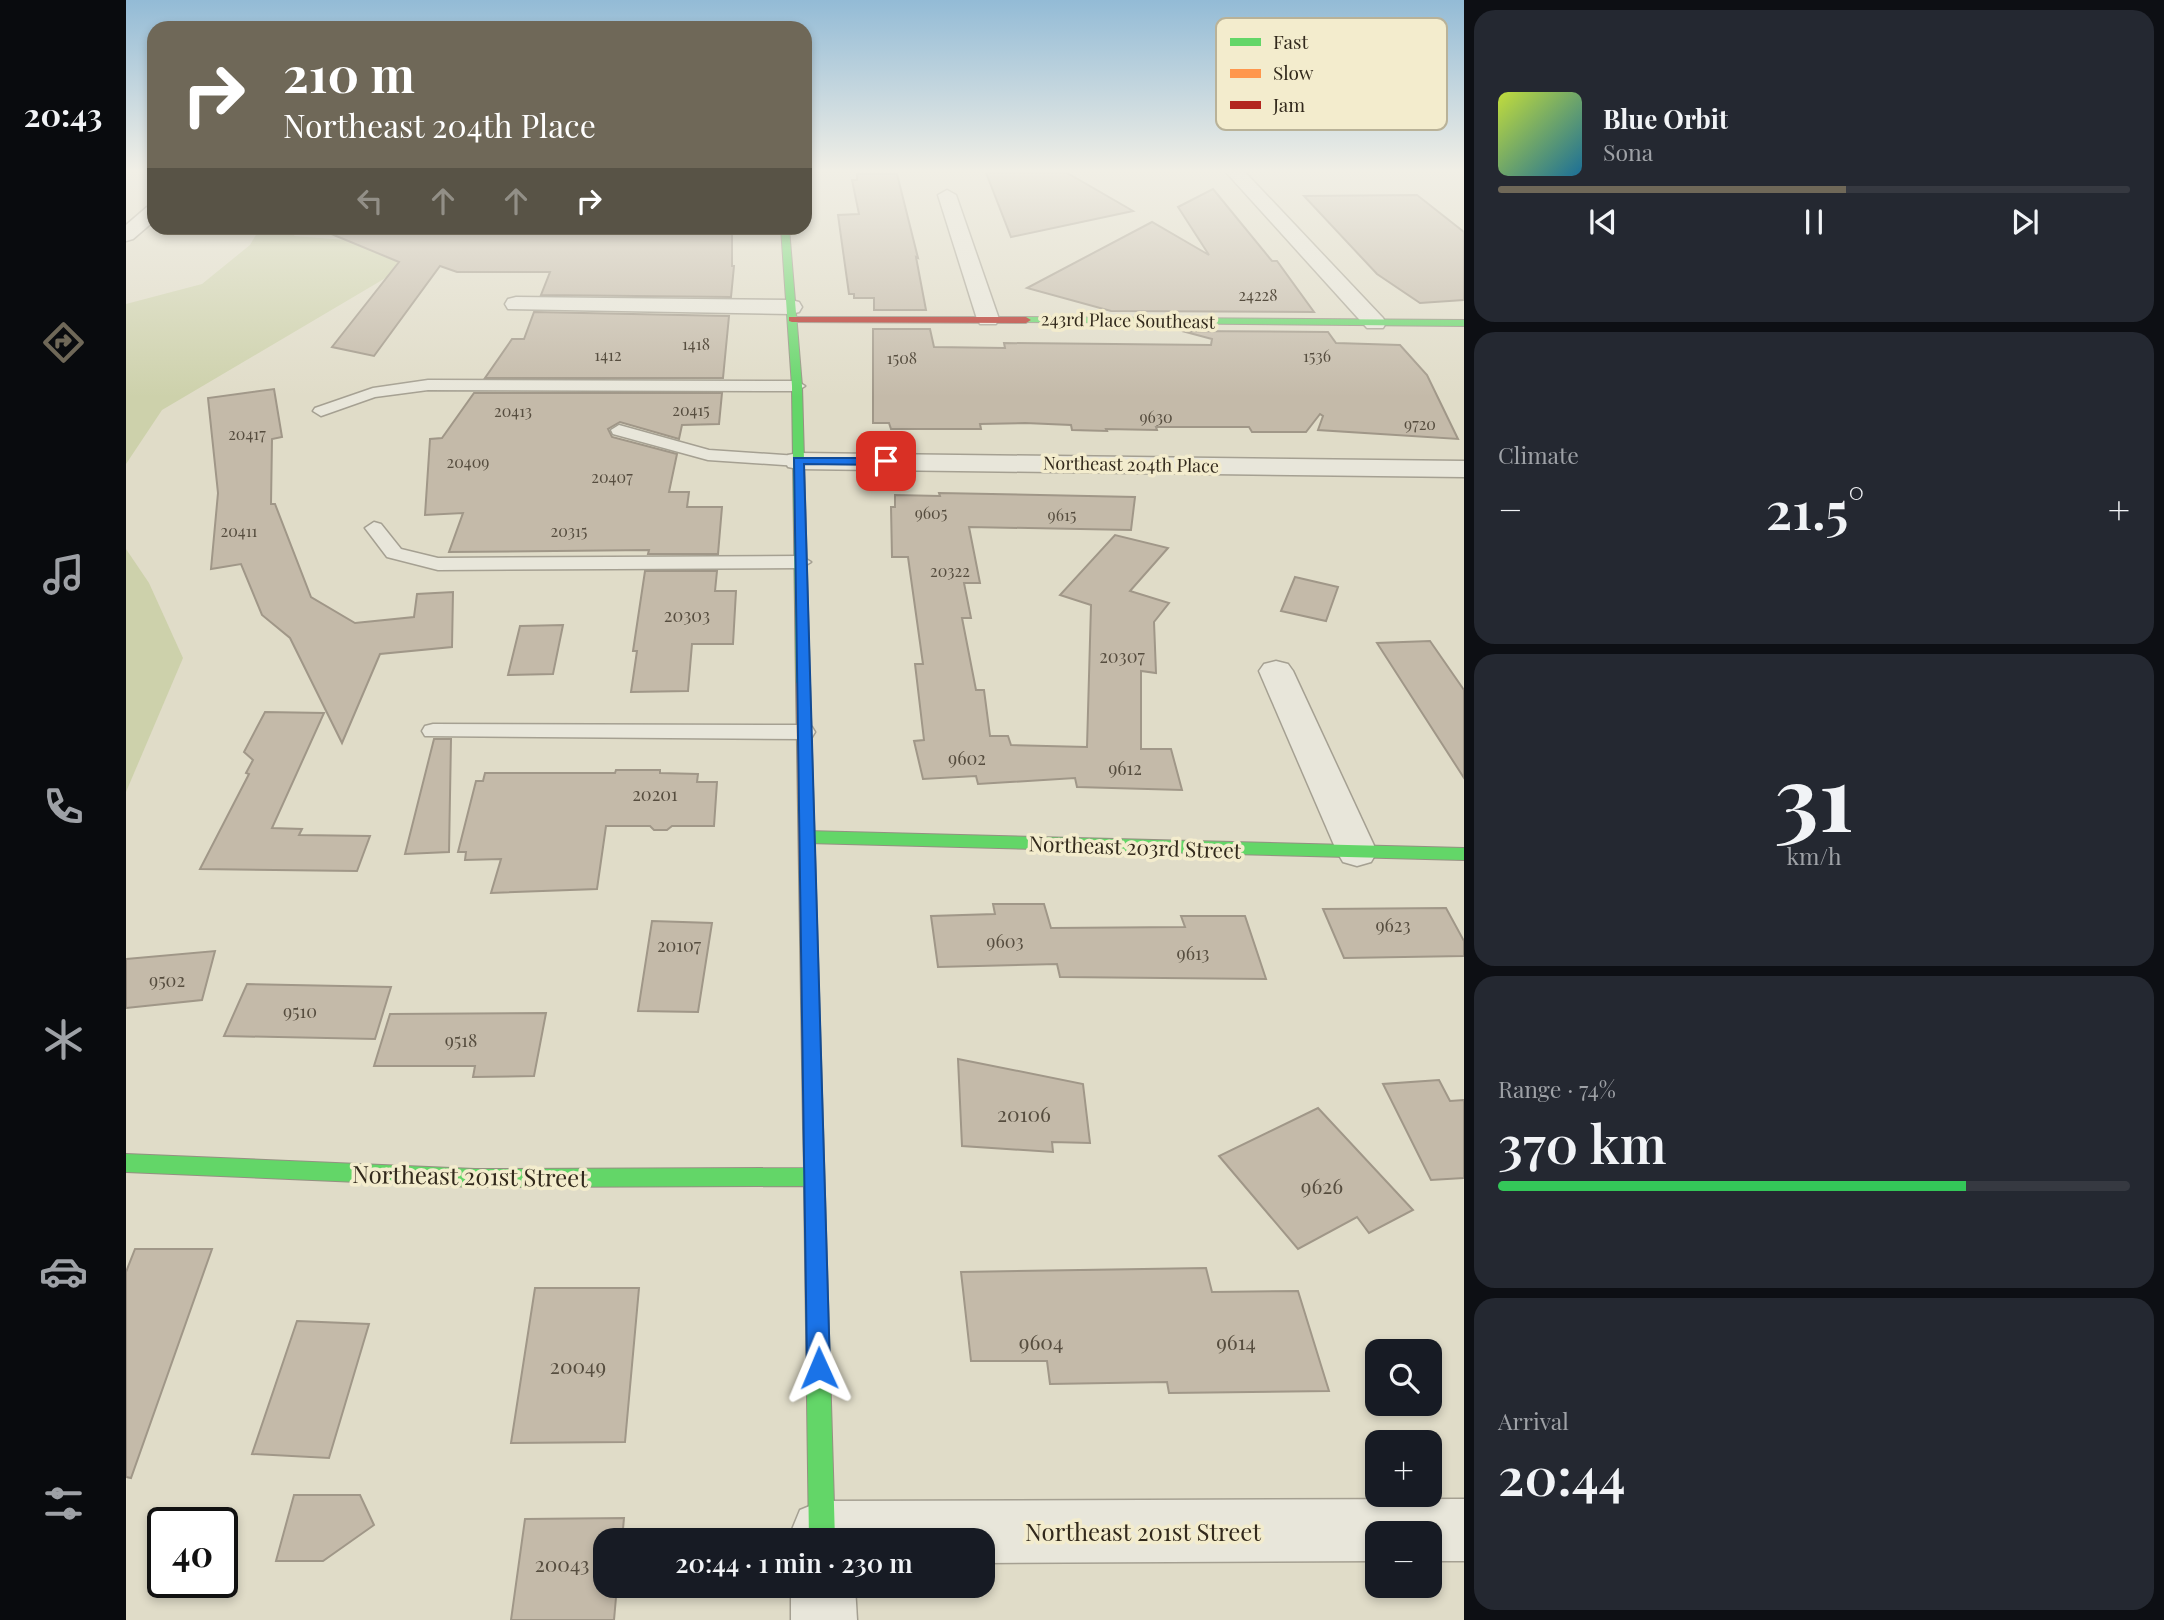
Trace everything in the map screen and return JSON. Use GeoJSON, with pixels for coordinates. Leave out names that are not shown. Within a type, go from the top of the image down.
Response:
{"type":"FeatureCollection","features":[{"type":"Feature","properties":{"kind":"street"},"geometry":{"type":"LineString","coordinates":[[786,246],[797,386],[822,1528]]}},
{"type":"Feature","properties":{"kind":"street"},"geometry":{"type":"LineString","coordinates":[[964,246],[988,319]]}},
{"type":"Feature","properties":{"kind":"street"},"geometry":{"type":"LineString","coordinates":[[1303,246],[1375,323]]}},
{"type":"Feature","properties":{"kind":"street","name":"243rd Place Southeast"},"geometry":{"type":"LineString","coordinates":[[516,304],[988,319],[1464,323]]}},
{"type":"Feature","properties":{"kind":"street","name":"Northeast 204th Place"},"geometry":{"type":"LineString","coordinates":[[798,461],[1464,469]]}},
{"type":"Feature","properties":{"kind":"street"},"geometry":{"type":"LineString","coordinates":[[1276,671],[1357,852]]}},
{"type":"Feature","properties":{"kind":"street","name":"Northeast 203rd Street"},"geometry":{"type":"LineString","coordinates":[[807,837],[1464,854]]}},
{"type":"Feature","properties":{"kind":"street","name":"Northeast 201st Street"},"geometry":{"type":"LineString","coordinates":[[126,1163],[475,1178],[815,1177]]}},
{"type":"Feature","properties":{"kind":"street","name":"Northeast 201st Street"},"geometry":{"type":"LineString","coordinates":[[995,1546],[1464,1530]]}},
{"type":"Feature","properties":{"kind":"street"},"geometry":{"type":"LineString","coordinates":[[824,1598],[824,1620]]}},
{"type":"Feature","properties":{"kind":"lane"},"geometry":{"type":"LineString","coordinates":[[321,411],[383,388],[428,385],[797,386]]}},
{"type":"Feature","properties":{"kind":"lane"},"geometry":{"type":"LineString","coordinates":[[619,430],[708,454],[798,461]]}},
{"type":"Feature","properties":{"kind":"lane"},"geometry":{"type":"LineString","coordinates":[[374,528],[394,553],[438,564],[801,562]]}},
{"type":"Feature","properties":{"kind":"lane"},"geometry":{"type":"LineString","coordinates":[[433,731],[804,732]]}},
{"type":"Feature","properties":{"kind":"green space"},"geometry":{"type":"Polygon","coordinates":[[[249,246],[438,247],[162,410],[126,464],[126,304],[202,284],[249,246]]]}},
{"type":"Feature","properties":{"kind":"green space"},"geometry":{"type":"Polygon","coordinates":[[[126,549],[149,583],[183,658],[126,792],[126,549]]]}},
{"type":"Feature","properties":{"kind":"building"},"geometry":{"type":"Polygon","coordinates":[[[359,246],[732,246],[734,266],[731,297],[541,295],[550,272],[457,272],[440,266],[374,356],[332,347],[399,262],[359,246]]]}},
{"type":"Feature","properties":{"kind":"building"},"geometry":{"type":"Polygon","coordinates":[[[842,246],[915,246],[926,310],[874,310],[874,298],[854,298],[854,294],[849,294],[842,246]]]}},
{"type":"Feature","properties":{"kind":"building"},"geometry":{"type":"Polygon","coordinates":[[[1107,246],[1193,246],[1209,255],[1203,246],[1259,246],[1272,261],[1277,261],[1314,312],[1111,311],[1027,288],[1107,246]]]}},
{"type":"Feature","properties":{"kind":"building"},"geometry":{"type":"Polygon","coordinates":[[[1350,246],[1464,246],[1464,300],[1420,303],[1377,274],[1350,246]]]}},
{"type":"Feature","properties":{"kind":"building"},"geometry":{"type":"Polygon","coordinates":[[[534,312],[729,316],[723,378],[485,378],[512,339],[524,339],[534,312]]]}},
{"type":"Feature","properties":{"kind":"building"},"geometry":{"type":"Polygon","coordinates":[[[873,329],[930,329],[934,347],[1005,348],[1004,343],[1211,345],[1212,339],[1182,331],[1328,332],[1336,343],[1400,345],[1427,375],[1458,439],[1318,430],[1323,416],[1320,414],[1306,432],[1252,432],[1249,427],[1072,430],[1071,425],[1025,423],[980,424],[981,429],[891,429],[889,423],[873,423],[873,329]]]}},
{"type":"Feature","properties":{"kind":"building"},"geometry":{"type":"Polygon","coordinates":[[[274,389],[282,437],[272,439],[271,504],[275,504],[311,597],[355,623],[414,617],[417,594],[453,592],[452,647],[380,654],[342,743],[290,638],[262,615],[241,564],[211,569],[218,493],[208,398],[274,389]]]}},
{"type":"Feature","properties":{"kind":"building"},"geometry":{"type":"Polygon","coordinates":[[[474,393],[722,393],[719,424],[682,425],[679,439],[620,422],[608,429],[612,437],[677,454],[669,492],[689,492],[687,507],[722,507],[718,554],[648,554],[649,550],[449,552],[463,513],[425,515],[430,439],[442,438],[474,393]]]}},
{"type":"Feature","properties":{"kind":"building"},"geometry":{"type":"Polygon","coordinates":[[[939,493],[1135,497],[1131,530],[969,527],[980,583],[964,583],[971,618],[962,618],[976,690],[984,690],[990,736],[1008,736],[1011,745],[1087,747],[1091,605],[1060,595],[1115,535],[1168,548],[1130,591],[1169,603],[1154,622],[1156,673],[1141,671],[1141,749],[1171,749],[1182,790],[1077,787],[1075,778],[978,784],[976,776],[923,779],[914,741],[924,740],[915,664],[923,664],[908,557],[892,557],[891,507],[895,507],[895,495],[940,496],[939,493]]]}},
{"type":"Feature","properties":{"kind":"building"},"geometry":{"type":"Polygon","coordinates":[[[645,571],[717,571],[715,591],[736,591],[733,644],[692,644],[688,691],[631,692],[637,651],[633,651],[645,571]]]}},
{"type":"Feature","properties":{"kind":"building"},"geometry":{"type":"Polygon","coordinates":[[[1295,577],[1338,587],[1326,621],[1281,611],[1295,577]]]}},
{"type":"Feature","properties":{"kind":"building"},"geometry":{"type":"Polygon","coordinates":[[[563,625],[553,674],[508,675],[520,626],[563,625]]]}},
{"type":"Feature","properties":{"kind":"building"},"geometry":{"type":"Polygon","coordinates":[[[1430,641],[1464,690],[1464,778],[1377,643],[1430,641]]]}},
{"type":"Feature","properties":{"kind":"building"},"geometry":{"type":"Polygon","coordinates":[[[265,712],[324,713],[272,828],[302,829],[299,835],[370,836],[357,871],[200,869],[249,774],[246,773],[253,760],[244,752],[265,712]]]}},
{"type":"Feature","properties":{"kind":"building"},"geometry":{"type":"Polygon","coordinates":[[[434,739],[451,739],[449,852],[405,854],[434,739]]]}},
{"type":"Feature","properties":{"kind":"building"},"geometry":{"type":"Polygon","coordinates":[[[616,770],[660,770],[660,773],[698,774],[697,782],[717,782],[714,826],[672,826],[667,830],[654,830],[650,826],[606,826],[597,889],[491,893],[501,859],[465,860],[466,852],[458,852],[476,781],[483,781],[485,773],[615,773],[616,770]]]}},
{"type":"Feature","properties":{"kind":"building"},"geometry":{"type":"Polygon","coordinates":[[[993,904],[1044,904],[1051,928],[1185,927],[1181,916],[1245,916],[1266,979],[1060,977],[1057,964],[938,967],[931,916],[995,914],[993,904]]]}},
{"type":"Feature","properties":{"kind":"building"},"geometry":{"type":"Polygon","coordinates":[[[1446,908],[1464,941],[1464,956],[1344,958],[1323,909],[1446,908]]]}},
{"type":"Feature","properties":{"kind":"building"},"geometry":{"type":"Polygon","coordinates":[[[652,921],[712,923],[698,1012],[638,1011],[652,921]]]}},
{"type":"Feature","properties":{"kind":"building"},"geometry":{"type":"Polygon","coordinates":[[[215,951],[202,1000],[126,1008],[126,959],[215,951]]]}},
{"type":"Feature","properties":{"kind":"building"},"geometry":{"type":"Polygon","coordinates":[[[247,984],[391,987],[375,1039],[224,1036],[247,984]]]}},
{"type":"Feature","properties":{"kind":"building"},"geometry":{"type":"Polygon","coordinates":[[[546,1013],[534,1076],[473,1077],[475,1066],[374,1066],[390,1014],[546,1013]]]}},
{"type":"Feature","properties":{"kind":"building"},"geometry":{"type":"Polygon","coordinates":[[[958,1059],[1083,1084],[1090,1143],[1052,1142],[1053,1152],[962,1146],[958,1059]]]}},
{"type":"Feature","properties":{"kind":"building"},"geometry":{"type":"Polygon","coordinates":[[[1439,1080],[1450,1101],[1464,1100],[1464,1178],[1431,1180],[1383,1084],[1439,1080]]]}},
{"type":"Feature","properties":{"kind":"building"},"geometry":{"type":"Polygon","coordinates":[[[1318,1108],[1413,1210],[1369,1233],[1357,1217],[1298,1249],[1219,1156],[1318,1108]]]}},
{"type":"Feature","properties":{"kind":"building"},"geometry":{"type":"Polygon","coordinates":[[[135,1249],[212,1249],[131,1478],[126,1477],[126,1272],[135,1249]]]}},
{"type":"Feature","properties":{"kind":"building"},"geometry":{"type":"Polygon","coordinates":[[[1206,1268],[1212,1292],[1298,1291],[1329,1391],[1169,1393],[1167,1382],[1050,1384],[1047,1361],[971,1361],[961,1272],[1206,1268]]]}},
{"type":"Feature","properties":{"kind":"building"},"geometry":{"type":"Polygon","coordinates":[[[535,1288],[639,1288],[625,1442],[511,1443],[535,1288]]]}},
{"type":"Feature","properties":{"kind":"building"},"geometry":{"type":"Polygon","coordinates":[[[297,1321],[369,1324],[329,1458],[252,1454],[297,1321]]]}},
{"type":"Feature","properties":{"kind":"building"},"geometry":{"type":"Polygon","coordinates":[[[294,1495],[360,1495],[374,1525],[323,1561],[276,1561],[294,1495]]]}},
{"type":"Feature","properties":{"kind":"building"},"geometry":{"type":"Polygon","coordinates":[[[624,1518],[623,1528],[593,1528],[593,1598],[616,1598],[614,1620],[511,1620],[525,1519],[624,1518]]]}},
{"type":"Feature","properties":{"kind":"traffic: fast"},"geometry":{"type":"LineString","coordinates":[[786,246],[797,386],[803,683]]}},
{"type":"Feature","properties":{"kind":"traffic: fast"},"geometry":{"type":"LineString","coordinates":[[1026,320],[1464,323]]}},
{"type":"Feature","properties":{"kind":"traffic: fast"},"geometry":{"type":"LineString","coordinates":[[807,837],[1464,854]]}},
{"type":"Feature","properties":{"kind":"traffic: fast"},"geometry":{"type":"LineString","coordinates":[[813,1127],[822,1528]]}},
{"type":"Feature","properties":{"kind":"traffic: fast"},"geometry":{"type":"LineString","coordinates":[[126,1163],[475,1178],[815,1177]]}},
{"type":"Feature","properties":{"kind":"traffic: slow"},"geometry":{"type":"LineString","coordinates":[[803,683],[813,1127]]}},
{"type":"Feature","properties":{"kind":"traffic: jam"},"geometry":{"type":"LineString","coordinates":[[792,319],[1026,320]]}},
{"type":"Feature","properties":{"kind":"route"},"geometry":{"type":"LineString","coordinates":[[819,1368],[798,461],[886,461]]}}]}
